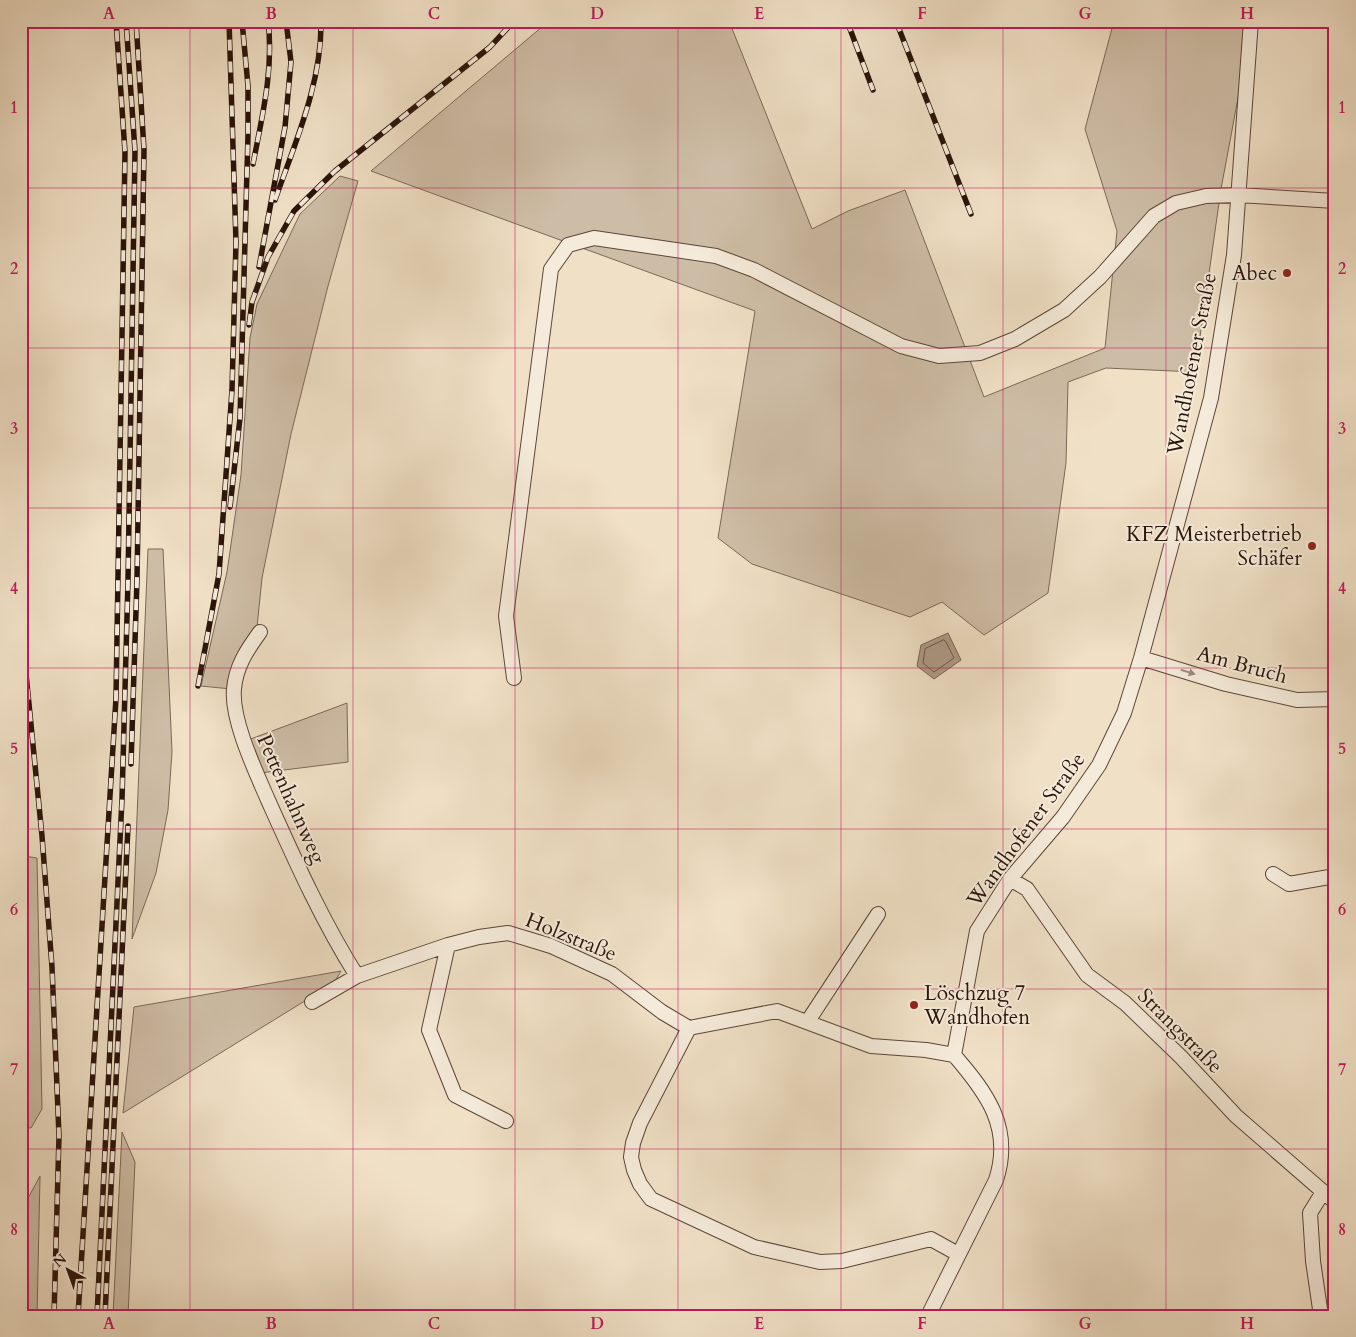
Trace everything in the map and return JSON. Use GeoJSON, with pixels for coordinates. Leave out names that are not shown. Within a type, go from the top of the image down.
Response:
{"type":"FeatureCollection","features":[{"type":"Feature","properties":{"kind":"street","name":"Wandhofener Straße"},"geometry":{"type":"LineString","coordinates":[[954,1055],[977,931],[1010,879],[1064,817],[1099,765],[1124,713],[1141,658],[1211,398],[1234,256],[1251,21]]}},
{"type":"Feature","properties":{"kind":"street"},"geometry":{"type":"LineString","coordinates":[[514,678],[506,616],[551,269],[568,245],[594,238],[716,256],[754,270],[902,346],[939,356],[980,353],[1015,340],[1064,310],[1100,277],[1154,216],[1176,204],[1206,196],[1238,195],[1335,201]]}},
{"type":"Feature","properties":{"kind":"street","name":"Pettenhahnweg"},"geometry":{"type":"LineString","coordinates":[[260,632],[241,658],[234,690],[240,732],[299,868],[337,944],[357,976]]}},
{"type":"Feature","properties":{"kind":"street","name":"Am Bruch"},"geometry":{"type":"LineString","coordinates":[[1141,658],[1226,684],[1297,700],[1335,699]]}},
{"type":"Feature","properties":{"kind":"street"},"geometry":{"type":"LineString","coordinates":[[1273,874],[1289,884],[1335,876]]}},
{"type":"Feature","properties":{"kind":"street","name":"Strangstraße"},"geometry":{"type":"LineString","coordinates":[[1010,879],[1027,889],[1087,975],[1125,1003],[1236,1116],[1335,1202]]}},
{"type":"Feature","properties":{"kind":"street"},"geometry":{"type":"LineString","coordinates":[[808,1021],[878,914]]}},
{"type":"Feature","properties":{"kind":"street","name":"Holzstraße"},"geometry":{"type":"LineString","coordinates":[[312,1002],[357,976],[479,936],[508,933],[552,946],[612,974],[662,1012],[689,1028]]}},
{"type":"Feature","properties":{"kind":"street"},"geometry":{"type":"LineString","coordinates":[[448,945],[430,1030],[455,1095],[506,1121]]}},
{"type":"Feature","properties":{"kind":"street"},"geometry":{"type":"LineString","coordinates":[[928,1316],[996,1180],[1002,1160],[1002,1138],[996,1115],[974,1078],[954,1055],[926,1050],[871,1046],[777,1011],[689,1028],[640,1123],[633,1143],[631,1157],[634,1170],[640,1184],[651,1199],[754,1246],[820,1262],[842,1260],[931,1239],[958,1254]]}},
{"type":"Feature","properties":{"kind":"street"},"geometry":{"type":"LineString","coordinates":[[1321,1316],[1313,1261],[1310,1213],[1323,1192]]}},
{"type":"Feature","properties":{"kind":"shaded area"},"geometry":{"type":"Polygon","coordinates":[[[549,21],[729,21],[812,229],[848,211],[905,190],[984,397],[1105,348],[1117,231],[1085,129],[1114,21],[1249,21],[1247,50],[1221,189],[1195,372],[1106,368],[1068,382],[1066,463],[1048,593],[984,635],[942,602],[910,617],[752,564],[718,538],[755,311],[371,171],[549,21]]]}},
{"type":"Feature","properties":{"kind":"shaded area"},"geometry":{"type":"Polygon","coordinates":[[[340,176],[358,181],[328,286],[291,434],[262,578],[257,627],[231,689],[201,686],[227,572],[241,475],[250,338],[257,304],[300,214],[340,176]]]}},
{"type":"Feature","properties":{"kind":"shaded area"},"geometry":{"type":"Polygon","coordinates":[[[148,549],[163,549],[172,752],[168,810],[156,873],[132,939],[148,549]]]}},
{"type":"Feature","properties":{"kind":"shaded area"},"geometry":{"type":"Polygon","coordinates":[[[347,703],[348,762],[260,773],[248,740],[347,703]]]}},
{"type":"Feature","properties":{"kind":"shaded area"},"geometry":{"type":"Polygon","coordinates":[[[24,856],[37,858],[42,1109],[31,1128],[21,1127],[21,874],[24,856]]]}},
{"type":"Feature","properties":{"kind":"shaded area"},"geometry":{"type":"Polygon","coordinates":[[[341,971],[334,983],[123,1113],[134,1007],[341,971]]]}},
{"type":"Feature","properties":{"kind":"shaded area"},"geometry":{"type":"Polygon","coordinates":[[[122,1132],[135,1162],[128,1316],[113,1316],[122,1132]]]}},
{"type":"Feature","properties":{"kind":"shaded area"},"geometry":{"type":"Polygon","coordinates":[[[40,1176],[37,1316],[21,1316],[21,1216],[40,1176]]]}},
{"type":"Feature","properties":{"kind":"water"},"geometry":{"type":"Polygon","coordinates":[[[948,633],[961,660],[934,679],[917,666],[921,645],[948,633]]]}},
{"type":"Feature","properties":{"kind":"railway"},"geometry":{"type":"LineString","coordinates":[[78,1316],[116,698],[125,152],[116,21]]}},
{"type":"Feature","properties":{"kind":"railway"},"geometry":{"type":"LineString","coordinates":[[97,1316],[122,799],[128,580],[135,151],[126,21]]}},
{"type":"Feature","properties":{"kind":"railway"},"geometry":{"type":"LineString","coordinates":[[131,764],[137,580],[144,150],[136,21]]}},
{"type":"Feature","properties":{"kind":"railway"},"geometry":{"type":"LineString","coordinates":[[198,686],[219,574],[232,390],[236,242],[229,21]]}},
{"type":"Feature","properties":{"kind":"railway"},"geometry":{"type":"LineString","coordinates":[[230,507],[240,418],[248,135],[248,86],[242,21]]}},
{"type":"Feature","properties":{"kind":"railway"},"geometry":{"type":"LineString","coordinates":[[253,164],[268,75],[268,21]]}},
{"type":"Feature","properties":{"kind":"railway"},"geometry":{"type":"LineString","coordinates":[[259,267],[285,127],[291,62],[286,21]]}},
{"type":"Feature","properties":{"kind":"railway"},"geometry":{"type":"LineString","coordinates":[[275,200],[299,135],[312,90],[317,67],[321,21]]}},
{"type":"Feature","properties":{"kind":"railway"},"geometry":{"type":"LineString","coordinates":[[249,325],[252,302],[268,257],[294,211],[335,171],[490,47],[514,21]]}},
{"type":"Feature","properties":{"kind":"railway"},"geometry":{"type":"LineString","coordinates":[[847,21],[873,90]]}},
{"type":"Feature","properties":{"kind":"railway"},"geometry":{"type":"LineString","coordinates":[[896,21],[971,214]]}},
{"type":"Feature","properties":{"kind":"railway"},"geometry":{"type":"LineString","coordinates":[[21,623],[42,836],[52,967],[59,1136],[54,1316]]}},
{"type":"Feature","properties":{"kind":"railway"},"geometry":{"type":"LineString","coordinates":[[105,1316],[128,826]]}},
{"type":"Feature","properties":{"kind":"place","name":"Abec"},"geometry":{"type":"Point","coordinates":[1287,273]}},
{"type":"Feature","properties":{"kind":"place","name":"KFZ Meisterbetrieb Schäfer"},"geometry":{"type":"Point","coordinates":[1312,546]}},
{"type":"Feature","properties":{"kind":"place","name":"Löschzug 7 Wandhofen"},"geometry":{"type":"Point","coordinates":[914,1005]}}]}
